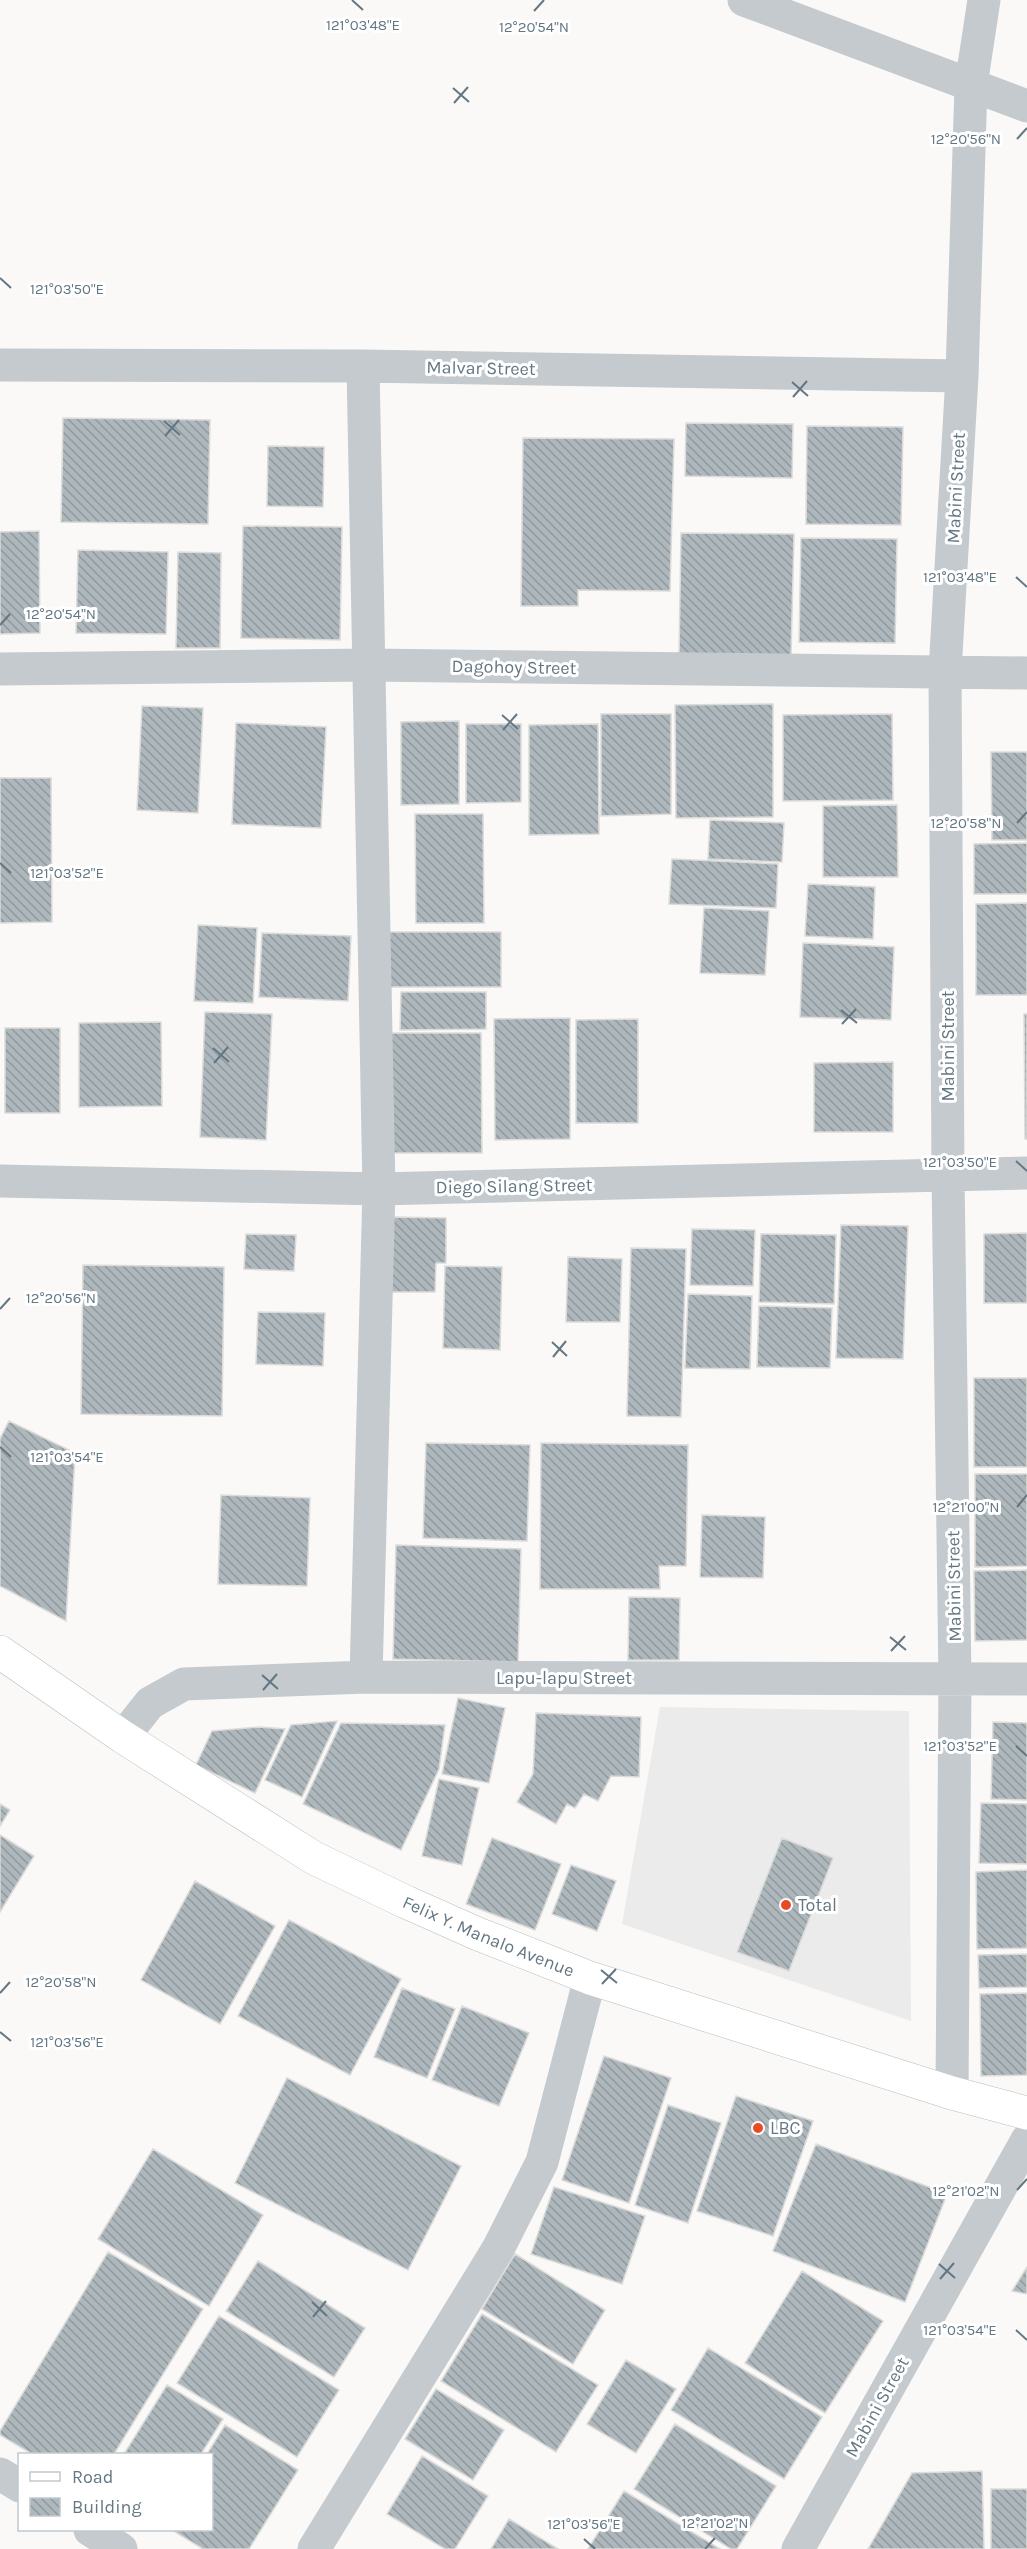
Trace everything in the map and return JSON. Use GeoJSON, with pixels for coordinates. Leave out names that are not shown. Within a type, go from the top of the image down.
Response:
{"type":"FeatureCollection","features":[{"type":"Feature","properties":{"kind":"main road","name":"Felix Y. Manalo Avenue"},"geometry":{"type":"LineString","coordinates":[[2,1659],[315,1858],[478,1934],[590,1978],[952,2093],[1027,2113]]}},
{"type":"Feature","properties":{"kind":"street"},"geometry":{"type":"LineString","coordinates":[[744,0],[1027,106]]}},
{"type":"Feature","properties":{"kind":"street","name":"Mabini Street"},"geometry":{"type":"LineString","coordinates":[[952,2093],[955,1680],[948,1175],[945,672],[962,376],[971,86],[984,0]]}},
{"type":"Feature","properties":{"kind":"street","name":"Malvar Street"},"geometry":{"type":"LineString","coordinates":[[0,365],[363,366],[962,376]]}},
{"type":"Feature","properties":{"kind":"street"},"geometry":{"type":"LineString","coordinates":[[363,366],[380,1189],[366,1677]]}},
{"type":"Feature","properties":{"kind":"street","name":"Dagohoy Street"},"geometry":{"type":"LineString","coordinates":[[0,669],[369,665],[1027,673]]}},
{"type":"Feature","properties":{"kind":"street","name":"Diego Silang Street"},"geometry":{"type":"LineString","coordinates":[[0,1180],[380,1189],[1027,1173]]}},
{"type":"Feature","properties":{"kind":"street","name":"Lapu-lapu Street"},"geometry":{"type":"LineString","coordinates":[[123,1737],[150,1703],[184,1684],[366,1677],[1027,1679]]}},
{"type":"Feature","properties":{"kind":"street"},"geometry":{"type":"LineString","coordinates":[[314,2549],[498,2249],[542,2162],[590,1978]]}},
{"type":"Feature","properties":{"kind":"street","name":"Mabini Street"},"geometry":{"type":"LineString","coordinates":[[798,2549],[1027,2140]]}},
{"type":"Feature","properties":{"kind":"street"},"geometry":{"type":"LineString","coordinates":[[0,2474],[18,2485]]}},
{"type":"Feature","properties":{"kind":"street"},"geometry":{"type":"LineString","coordinates":[[93,2531],[121,2549]]}},
{"type":"Feature","properties":{"kind":"shaded area"},"geometry":{"type":"Polygon","coordinates":[[[660,1707],[909,1711],[911,2021],[622,1924],[660,1707]]]}},
{"type":"Feature","properties":{"kind":"building"},"geometry":{"type":"Polygon","coordinates":[[[63,418],[210,420],[208,524],[61,522],[63,418]]]}},
{"type":"Feature","properties":{"kind":"building"},"geometry":{"type":"Polygon","coordinates":[[[686,423],[793,424],[792,478],[685,476],[686,423]]]}},
{"type":"Feature","properties":{"kind":"building"},"geometry":{"type":"Polygon","coordinates":[[[807,426],[903,427],[901,525],[806,524],[807,426]]]}},
{"type":"Feature","properties":{"kind":"building"},"geometry":{"type":"Polygon","coordinates":[[[523,438],[674,439],[670,591],[578,590],[578,606],[521,606],[523,438]]]}},
{"type":"Feature","properties":{"kind":"building"},"geometry":{"type":"Polygon","coordinates":[[[268,446],[324,447],[323,507],[267,506],[268,446]]]}},
{"type":"Feature","properties":{"kind":"building"},"geometry":{"type":"Polygon","coordinates":[[[243,526],[342,527],[340,640],[241,638],[243,526]]]}},
{"type":"Feature","properties":{"kind":"building"},"geometry":{"type":"Polygon","coordinates":[[[39,531],[40,633],[0,634],[0,532],[39,531]]]}},
{"type":"Feature","properties":{"kind":"building"},"geometry":{"type":"Polygon","coordinates":[[[681,533],[794,534],[791,657],[679,656],[681,533]]]}},
{"type":"Feature","properties":{"kind":"building"},"geometry":{"type":"Polygon","coordinates":[[[801,538],[897,539],[895,643],[799,642],[801,538]]]}},
{"type":"Feature","properties":{"kind":"building"},"geometry":{"type":"Polygon","coordinates":[[[78,550],[168,552],[166,634],[76,633],[78,550]]]}},
{"type":"Feature","properties":{"kind":"building"},"geometry":{"type":"Polygon","coordinates":[[[178,552],[221,553],[220,648],[176,648],[178,552]]]}},
{"type":"Feature","properties":{"kind":"building"},"geometry":{"type":"Polygon","coordinates":[[[773,704],[773,817],[676,818],[675,705],[773,704]]]}},
{"type":"Feature","properties":{"kind":"building"},"geometry":{"type":"Polygon","coordinates":[[[142,706],[203,708],[198,813],[137,810],[142,706]]]}},
{"type":"Feature","properties":{"kind":"building"},"geometry":{"type":"Polygon","coordinates":[[[601,714],[671,714],[671,814],[601,816],[601,714]]]}},
{"type":"Feature","properties":{"kind":"building"},"geometry":{"type":"Polygon","coordinates":[[[892,714],[893,800],[783,801],[783,715],[892,714]]]}},
{"type":"Feature","properties":{"kind":"building"},"geometry":{"type":"Polygon","coordinates":[[[459,721],[459,804],[401,805],[401,722],[459,721]]]}},
{"type":"Feature","properties":{"kind":"building"},"geometry":{"type":"Polygon","coordinates":[[[236,723],[326,727],[321,828],[232,824],[236,723]]]}},
{"type":"Feature","properties":{"kind":"building"},"geometry":{"type":"Polygon","coordinates":[[[466,724],[521,724],[521,802],[466,803],[466,724]]]}},
{"type":"Feature","properties":{"kind":"building"},"geometry":{"type":"Polygon","coordinates":[[[598,724],[599,834],[529,835],[529,725],[598,724]]]}},
{"type":"Feature","properties":{"kind":"building"},"geometry":{"type":"Polygon","coordinates":[[[991,752],[1027,752],[1027,840],[992,840],[991,752]]]}},
{"type":"Feature","properties":{"kind":"building"},"geometry":{"type":"Polygon","coordinates":[[[0,778],[51,778],[52,922],[0,923],[0,778]]]}},
{"type":"Feature","properties":{"kind":"building"},"geometry":{"type":"Polygon","coordinates":[[[897,805],[898,877],[823,877],[823,806],[897,805]]]}},
{"type":"Feature","properties":{"kind":"building"},"geometry":{"type":"Polygon","coordinates":[[[415,814],[483,814],[484,923],[416,923],[415,814]]]}},
{"type":"Feature","properties":{"kind":"building"},"geometry":{"type":"Polygon","coordinates":[[[710,820],[784,823],[782,862],[708,859],[710,820]]]}},
{"type":"Feature","properties":{"kind":"building"},"geometry":{"type":"Polygon","coordinates":[[[1027,843],[1027,894],[974,894],[974,844],[1027,843]]]}},
{"type":"Feature","properties":{"kind":"building"},"geometry":{"type":"Polygon","coordinates":[[[672,859],[778,864],[776,908],[669,904],[672,859]]]}},
{"type":"Feature","properties":{"kind":"building"},"geometry":{"type":"Polygon","coordinates":[[[808,884],[875,887],[873,939],[805,936],[808,884]]]}},
{"type":"Feature","properties":{"kind":"building"},"geometry":{"type":"Polygon","coordinates":[[[1027,903],[1027,995],[976,995],[976,904],[1027,903]]]}},
{"type":"Feature","properties":{"kind":"building"},"geometry":{"type":"Polygon","coordinates":[[[704,908],[769,911],[765,975],[700,973],[704,908]]]}},
{"type":"Feature","properties":{"kind":"building"},"geometry":{"type":"Polygon","coordinates":[[[198,925],[257,928],[253,1003],[194,1001],[198,925]]]}},
{"type":"Feature","properties":{"kind":"building"},"geometry":{"type":"Polygon","coordinates":[[[387,932],[501,932],[501,987],[387,987],[387,932]]]}},
{"type":"Feature","properties":{"kind":"building"},"geometry":{"type":"Polygon","coordinates":[[[262,933],[351,936],[348,1001],[259,997],[262,933]]]}},
{"type":"Feature","properties":{"kind":"building"},"geometry":{"type":"Polygon","coordinates":[[[803,943],[894,947],[891,1020],[800,1017],[803,943]]]}},
{"type":"Feature","properties":{"kind":"building"},"geometry":{"type":"Polygon","coordinates":[[[401,992],[486,992],[486,1029],[400,1030],[401,992]]]}},
{"type":"Feature","properties":{"kind":"building"},"geometry":{"type":"Polygon","coordinates":[[[205,1012],[272,1014],[266,1140],[200,1137],[205,1012]]]}},
{"type":"Feature","properties":{"kind":"building"},"geometry":{"type":"Polygon","coordinates":[[[1024,1014],[1027,1014],[1027,1139],[1025,1139],[1024,1014]]]}},
{"type":"Feature","properties":{"kind":"building"},"geometry":{"type":"Polygon","coordinates":[[[570,1018],[570,1139],[495,1140],[494,1019],[570,1018]]]}},
{"type":"Feature","properties":{"kind":"building"},"geometry":{"type":"Polygon","coordinates":[[[638,1019],[638,1123],[576,1123],[576,1020],[638,1019]]]}},
{"type":"Feature","properties":{"kind":"building"},"geometry":{"type":"Polygon","coordinates":[[[161,1022],[162,1106],[79,1107],[79,1023],[161,1022]]]}},
{"type":"Feature","properties":{"kind":"building"},"geometry":{"type":"Polygon","coordinates":[[[5,1028],[60,1028],[60,1113],[5,1113],[5,1028]]]}},
{"type":"Feature","properties":{"kind":"building"},"geometry":{"type":"Polygon","coordinates":[[[389,1033],[481,1033],[482,1153],[389,1153],[389,1033]]]}},
{"type":"Feature","properties":{"kind":"building"},"geometry":{"type":"Polygon","coordinates":[[[893,1062],[893,1132],[814,1132],[814,1063],[893,1062]]]}},
{"type":"Feature","properties":{"kind":"building"},"geometry":{"type":"Polygon","coordinates":[[[393,1217],[446,1218],[446,1263],[436,1263],[435,1292],[391,1292],[393,1217]]]}},
{"type":"Feature","properties":{"kind":"building"},"geometry":{"type":"Polygon","coordinates":[[[841,1225],[908,1226],[903,1359],[836,1358],[841,1225]]]}},
{"type":"Feature","properties":{"kind":"building"},"geometry":{"type":"Polygon","coordinates":[[[692,1229],[755,1230],[753,1286],[690,1285],[692,1229]]]}},
{"type":"Feature","properties":{"kind":"building"},"geometry":{"type":"Polygon","coordinates":[[[1027,1233],[1027,1303],[984,1303],[984,1234],[1027,1233]]]}},
{"type":"Feature","properties":{"kind":"building"},"geometry":{"type":"Polygon","coordinates":[[[246,1234],[296,1235],[294,1271],[244,1269],[246,1234]]]}},
{"type":"Feature","properties":{"kind":"building"},"geometry":{"type":"Polygon","coordinates":[[[761,1234],[836,1235],[834,1304],[759,1302],[761,1234]]]}},
{"type":"Feature","properties":{"kind":"building"},"geometry":{"type":"Polygon","coordinates":[[[631,1248],[686,1249],[681,1417],[627,1416],[631,1248]]]}},
{"type":"Feature","properties":{"kind":"building"},"geometry":{"type":"Polygon","coordinates":[[[568,1257],[622,1259],[620,1322],[566,1322],[568,1257]]]}},
{"type":"Feature","properties":{"kind":"building"},"geometry":{"type":"Polygon","coordinates":[[[83,1265],[224,1267],[222,1416],[81,1414],[83,1265]]]}},
{"type":"Feature","properties":{"kind":"building"},"geometry":{"type":"Polygon","coordinates":[[[445,1266],[502,1267],[500,1350],[443,1348],[445,1266]]]}},
{"type":"Feature","properties":{"kind":"building"},"geometry":{"type":"Polygon","coordinates":[[[688,1294],[752,1296],[750,1369],[685,1368],[688,1294]]]}},
{"type":"Feature","properties":{"kind":"building"},"geometry":{"type":"Polygon","coordinates":[[[759,1306],[832,1308],[830,1368],[757,1367],[759,1306]]]}},
{"type":"Feature","properties":{"kind":"building"},"geometry":{"type":"Polygon","coordinates":[[[258,1312],[325,1313],[323,1366],[256,1364],[258,1312]]]}},
{"type":"Feature","properties":{"kind":"building"},"geometry":{"type":"Polygon","coordinates":[[[974,1378],[1027,1378],[1027,1467],[974,1467],[974,1378]]]}},
{"type":"Feature","properties":{"kind":"building"},"geometry":{"type":"Polygon","coordinates":[[[9,1421],[75,1453],[66,1621],[0,1586],[0,1439],[9,1421]]]}},
{"type":"Feature","properties":{"kind":"building"},"geometry":{"type":"Polygon","coordinates":[[[426,1443],[530,1445],[527,1541],[423,1538],[426,1443]]]}},
{"type":"Feature","properties":{"kind":"building"},"geometry":{"type":"Polygon","coordinates":[[[541,1443],[688,1445],[686,1566],[659,1566],[660,1589],[540,1589],[541,1443]]]}},
{"type":"Feature","properties":{"kind":"building"},"geometry":{"type":"Polygon","coordinates":[[[975,1474],[1027,1474],[1027,1566],[975,1567],[975,1474]]]}},
{"type":"Feature","properties":{"kind":"building"},"geometry":{"type":"Polygon","coordinates":[[[221,1495],[310,1498],[307,1586],[218,1584],[221,1495]]]}},
{"type":"Feature","properties":{"kind":"building"},"geometry":{"type":"Polygon","coordinates":[[[702,1515],[765,1517],[763,1578],[700,1577],[702,1515]]]}},
{"type":"Feature","properties":{"kind":"building"},"geometry":{"type":"Polygon","coordinates":[[[396,1545],[521,1549],[518,1662],[393,1659],[396,1545]]]}},
{"type":"Feature","properties":{"kind":"building"},"geometry":{"type":"Polygon","coordinates":[[[1027,1570],[1027,1640],[975,1641],[974,1571],[1027,1570]]]}},
{"type":"Feature","properties":{"kind":"building"},"geometry":{"type":"Polygon","coordinates":[[[629,1597],[680,1598],[679,1660],[628,1660],[629,1597]]]}},
{"type":"Feature","properties":{"kind":"building"},"geometry":{"type":"Polygon","coordinates":[[[458,1698],[505,1708],[489,1783],[442,1774],[458,1698]]]}},
{"type":"Feature","properties":{"kind":"building"},"geometry":{"type":"Polygon","coordinates":[[[536,1713],[641,1717],[639,1777],[611,1776],[598,1801],[584,1794],[575,1808],[567,1804],[556,1824],[517,1802],[533,1774],[536,1713]]]}},
{"type":"Feature","properties":{"kind":"building"},"geometry":{"type":"Polygon","coordinates":[[[337,1721],[302,1797],[265,1780],[291,1725],[337,1721]]]}},
{"type":"Feature","properties":{"kind":"building"},"geometry":{"type":"Polygon","coordinates":[[[993,1722],[1027,1723],[1027,1800],[991,1799],[993,1722]]]}},
{"type":"Feature","properties":{"kind":"building"},"geometry":{"type":"Polygon","coordinates":[[[341,1723],[445,1725],[439,1769],[401,1850],[303,1804],[341,1723]]]}},
{"type":"Feature","properties":{"kind":"building"},"geometry":{"type":"Polygon","coordinates":[[[259,1727],[285,1729],[255,1793],[196,1765],[212,1731],[259,1727]]]}},
{"type":"Feature","properties":{"kind":"building"},"geometry":{"type":"Polygon","coordinates":[[[439,1779],[479,1788],[462,1865],[422,1856],[439,1779]]]}},
{"type":"Feature","properties":{"kind":"building"},"geometry":{"type":"Polygon","coordinates":[[[981,1803],[1027,1804],[1027,1864],[979,1863],[981,1803]]]}},
{"type":"Feature","properties":{"kind":"building"},"geometry":{"type":"Polygon","coordinates":[[[0,1804],[10,1810],[0,1826],[0,1804]]]}},
{"type":"Feature","properties":{"kind":"building"},"geometry":{"type":"Polygon","coordinates":[[[0,1835],[34,1856],[0,1912],[0,1835]]]}},
{"type":"Feature","properties":{"kind":"building"},"geometry":{"type":"Polygon","coordinates":[[[492,1838],[561,1864],[535,1930],[466,1904],[492,1838]]]}},
{"type":"Feature","properties":{"kind":"building","name":"Total"},"geometry":{"type":"Polygon","coordinates":[[[782,1838],[833,1858],[789,1971],[737,1952],[782,1838]]]}},
{"type":"Feature","properties":{"kind":"building"},"geometry":{"type":"Polygon","coordinates":[[[571,1865],[616,1881],[597,1931],[552,1914],[571,1865]]]}},
{"type":"Feature","properties":{"kind":"building"},"geometry":{"type":"Polygon","coordinates":[[[1027,1870],[1027,1948],[977,1949],[976,1872],[1027,1870]]]}},
{"type":"Feature","properties":{"kind":"building"},"geometry":{"type":"Polygon","coordinates":[[[195,1881],[275,1926],[220,2024],[141,1980],[195,1881]]]}},
{"type":"Feature","properties":{"kind":"building"},"geometry":{"type":"Polygon","coordinates":[[[289,1920],[401,1979],[350,2075],[238,2016],[289,1920]]]}},
{"type":"Feature","properties":{"kind":"building"},"geometry":{"type":"Polygon","coordinates":[[[1027,1954],[1027,1987],[979,1988],[978,1955],[1027,1954]]]}},
{"type":"Feature","properties":{"kind":"building"},"geometry":{"type":"Polygon","coordinates":[[[402,1988],[455,2009],[427,2078],[374,2057],[402,1988]]]}},
{"type":"Feature","properties":{"kind":"building"},"geometry":{"type":"Polygon","coordinates":[[[1027,1993],[1027,2075],[981,2076],[980,1994],[1027,1993]]]}},
{"type":"Feature","properties":{"kind":"building"},"geometry":{"type":"Polygon","coordinates":[[[462,2006],[529,2033],[499,2106],[432,2080],[462,2006]]]}},
{"type":"Feature","properties":{"kind":"building"},"geometry":{"type":"Polygon","coordinates":[[[604,2056],[671,2078],[629,2203],[562,2180],[604,2056]]]}},
{"type":"Feature","properties":{"kind":"building"},"geometry":{"type":"Polygon","coordinates":[[[287,2078],[461,2166],[408,2270],[235,2183],[287,2078]]]}},
{"type":"Feature","properties":{"kind":"building"},"geometry":{"type":"Polygon","coordinates":[[[736,2096],[813,2121],[773,2236],[697,2211],[736,2096]]]}},
{"type":"Feature","properties":{"kind":"building"},"geometry":{"type":"Polygon","coordinates":[[[668,2105],[721,2123],[688,2223],[635,2205],[668,2105]]]}},
{"type":"Feature","properties":{"kind":"building"},"geometry":{"type":"Polygon","coordinates":[[[816,2144],[947,2194],[905,2302],[773,2251],[816,2144]]]}},
{"type":"Feature","properties":{"kind":"building"},"geometry":{"type":"Polygon","coordinates":[[[153,2149],[263,2215],[209,2306],[98,2239],[153,2149]]]}},
{"type":"Feature","properties":{"kind":"building"},"geometry":{"type":"Polygon","coordinates":[[[554,2187],[645,2216],[622,2284],[531,2254],[554,2187]]]}},
{"type":"Feature","properties":{"kind":"building"},"geometry":{"type":"Polygon","coordinates":[[[108,2252],[203,2309],[115,2453],[30,2453],[0,2435],[0,2431],[108,2252]]]}},
{"type":"Feature","properties":{"kind":"building"},"geometry":{"type":"Polygon","coordinates":[[[515,2254],[605,2310],[573,2364],[482,2309],[515,2254]]]}},
{"type":"Feature","properties":{"kind":"building"},"geometry":{"type":"Polygon","coordinates":[[[258,2261],[365,2328],[334,2377],[226,2311],[258,2261]]]}},
{"type":"Feature","properties":{"kind":"building"},"geometry":{"type":"Polygon","coordinates":[[[1027,2267],[1027,2294],[1012,2291],[1027,2267]]]}},
{"type":"Feature","properties":{"kind":"building"},"geometry":{"type":"Polygon","coordinates":[[[802,2271],[883,2321],[825,2413],[745,2363],[802,2271]]]}},
{"type":"Feature","properties":{"kind":"building"},"geometry":{"type":"Polygon","coordinates":[[[482,2314],[598,2385],[556,2452],[441,2381],[482,2314]]]}},
{"type":"Feature","properties":{"kind":"building"},"geometry":{"type":"Polygon","coordinates":[[[219,2316],[339,2390],[297,2457],[177,2383],[219,2316]]]}},
{"type":"Feature","properties":{"kind":"building"},"geometry":{"type":"Polygon","coordinates":[[[708,2348],[822,2417],[784,2479],[671,2410],[708,2348]]]}},
{"type":"Feature","properties":{"kind":"building"},"geometry":{"type":"Polygon","coordinates":[[[626,2360],[676,2389],[636,2453],[587,2424],[626,2360]]]}},
{"type":"Feature","properties":{"kind":"building"},"geometry":{"type":"Polygon","coordinates":[[[167,2385],[223,2419],[202,2453],[125,2453],[167,2385]]]}},
{"type":"Feature","properties":{"kind":"building"},"geometry":{"type":"Polygon","coordinates":[[[436,2389],[504,2430],[473,2480],[405,2439],[436,2389]]]}},
{"type":"Feature","properties":{"kind":"building"},"geometry":{"type":"Polygon","coordinates":[[[675,2424],[776,2486],[737,2549],[731,2549],[634,2489],[675,2424]]]}},
{"type":"Feature","properties":{"kind":"building"},"geometry":{"type":"Polygon","coordinates":[[[225,2425],[298,2470],[249,2549],[203,2549],[174,2531],[213,2531],[213,2453],[208,2453],[225,2425]]]}},
{"type":"Feature","properties":{"kind":"building"},"geometry":{"type":"Polygon","coordinates":[[[422,2456],[488,2496],[455,2549],[445,2549],[387,2514],[422,2456]]]}},
{"type":"Feature","properties":{"kind":"building"},"geometry":{"type":"Polygon","coordinates":[[[982,2471],[984,2549],[868,2549],[912,2473],[982,2471]]]}},
{"type":"Feature","properties":{"kind":"building"},"geometry":{"type":"Polygon","coordinates":[[[991,2489],[1027,2489],[1027,2549],[991,2549],[991,2489]]]}},
{"type":"Feature","properties":{"kind":"building"},"geometry":{"type":"Polygon","coordinates":[[[624,2491],[720,2549],[588,2549],[624,2491]]]}},
{"type":"Feature","properties":{"kind":"building"},"geometry":{"type":"Polygon","coordinates":[[[509,2519],[558,2549],[491,2549],[509,2519]]]}},
{"type":"Feature","properties":{"kind":"place","name":"Total"},"geometry":{"type":"Point","coordinates":[786,1905]}},
{"type":"Feature","properties":{"kind":"place","name":"LBC"},"geometry":{"type":"Point","coordinates":[758,2128]}}]}
